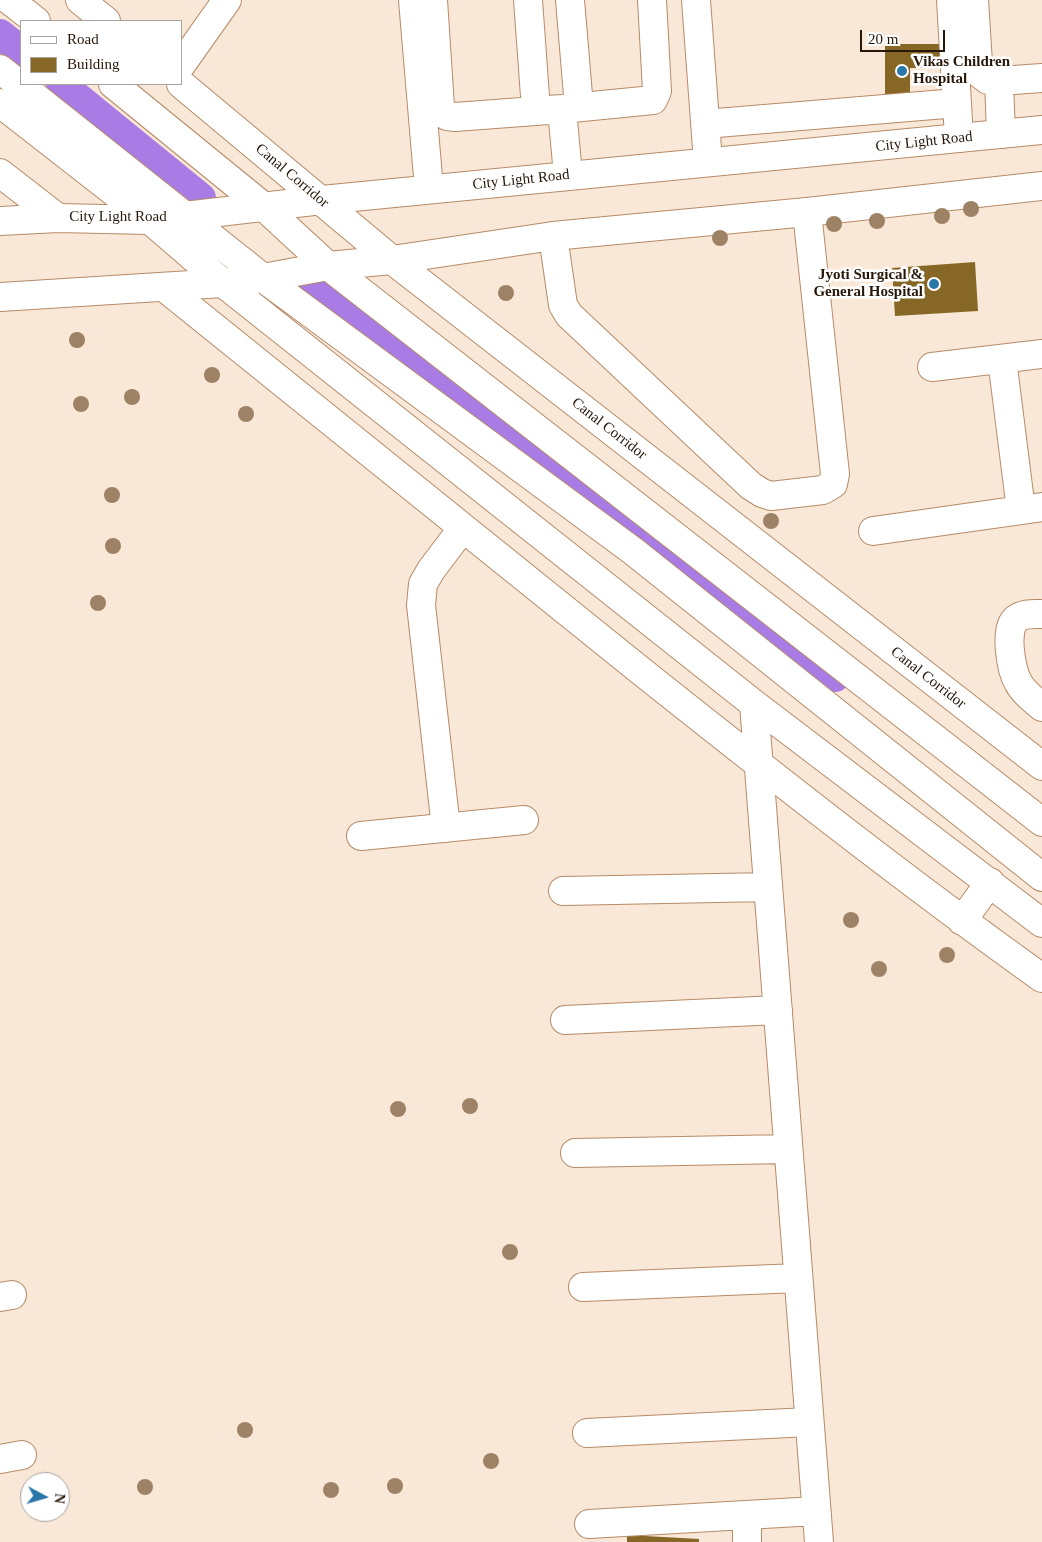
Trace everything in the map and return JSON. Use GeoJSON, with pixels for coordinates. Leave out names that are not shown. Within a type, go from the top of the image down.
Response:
{"type":"FeatureCollection","features":[{"type":"Feature","properties":{"kind":"street"},"geometry":{"type":"LineString","coordinates":[[9,0],[35,20]]}},
{"type":"Feature","properties":{"kind":"street"},"geometry":{"type":"LineString","coordinates":[[80,0],[105,20]]}},
{"type":"Feature","properties":{"kind":"street"},"geometry":{"type":"LineString","coordinates":[[182,63],[227,0]]}},
{"type":"Feature","properties":{"kind":"street"},"geometry":{"type":"LineString","coordinates":[[413,0],[430,189]]}},
{"type":"Feature","properties":{"kind":"street"},"geometry":{"type":"LineString","coordinates":[[433,0],[440,107],[447,116],[559,109],[653,100],[657,91],[652,0]]}},
{"type":"Feature","properties":{"kind":"street"},"geometry":{"type":"LineString","coordinates":[[528,0],[559,109],[568,175]]}},
{"type":"Feature","properties":{"kind":"street"},"geometry":{"type":"LineString","coordinates":[[559,109],[570,0]]}},
{"type":"Feature","properties":{"kind":"street"},"geometry":{"type":"LineString","coordinates":[[696,0],[708,162]]}},
{"type":"Feature","properties":{"kind":"street"},"geometry":{"type":"LineString","coordinates":[[951,0],[959,138]]}},
{"type":"Feature","properties":{"kind":"street"},"geometry":{"type":"LineString","coordinates":[[974,0],[980,74],[988,80],[999,82],[1042,78]]}},
{"type":"Feature","properties":{"kind":"street"},"geometry":{"type":"LineString","coordinates":[[0,69],[20,85]]}},
{"type":"Feature","properties":{"kind":"street"},"geometry":{"type":"LineString","coordinates":[[999,82],[1001,134]]}},
{"type":"Feature","properties":{"kind":"street"},"geometry":{"type":"LineString","coordinates":[[20,85],[263,278],[633,552],[1042,877]]}},
{"type":"Feature","properties":{"kind":"street"},"geometry":{"type":"LineString","coordinates":[[114,85],[264,207],[328,266],[1042,822]]}},
{"type":"Feature","properties":{"kind":"street","name":"Canal Corridor"},"geometry":{"type":"LineString","coordinates":[[182,85],[392,260],[1038,760]]}},
{"type":"Feature","properties":{"kind":"street"},"geometry":{"type":"LineString","coordinates":[[0,103],[150,220],[223,283],[754,704],[1042,922]]}},
{"type":"Feature","properties":{"kind":"street"},"geometry":{"type":"LineString","coordinates":[[704,124],[957,103]]}},
{"type":"Feature","properties":{"kind":"street","name":"City Light Road"},"geometry":{"type":"LineString","coordinates":[[0,221],[58,218],[150,220],[568,175],[1042,130]]}},
{"type":"Feature","properties":{"kind":"street"},"geometry":{"type":"LineString","coordinates":[[0,173],[58,218]]}},
{"type":"Feature","properties":{"kind":"street"},"geometry":{"type":"LineString","coordinates":[[0,297],[223,283],[328,266],[392,260],[553,236],[807,212],[1042,186]]}},
{"type":"Feature","properties":{"kind":"street"},"geometry":{"type":"LineString","coordinates":[[553,236],[564,304],[569,315],[751,486],[771,496],[823,490],[833,484],[835,474],[807,212]]}},
{"type":"Feature","properties":{"kind":"street"},"geometry":{"type":"LineString","coordinates":[[164,287],[462,530],[759,765],[962,921],[1042,978]]}},
{"type":"Feature","properties":{"kind":"street"},"geometry":{"type":"LineString","coordinates":[[932,367],[1042,354]]}},
{"type":"Feature","properties":{"kind":"street"},"geometry":{"type":"LineString","coordinates":[[873,531],[1031,509],[1002,359]]}},
{"type":"Feature","properties":{"kind":"street"},"geometry":{"type":"LineString","coordinates":[[446,828],[421,605],[423,584],[431,570],[462,530]]}},
{"type":"Feature","properties":{"kind":"street"},"geometry":{"type":"LineString","coordinates":[[1042,614],[1022,615],[1014,620],[1009,632],[1012,669],[1018,683],[1042,708]]}},
{"type":"Feature","properties":{"kind":"street"},"geometry":{"type":"LineString","coordinates":[[754,704],[819,1542]]}},
{"type":"Feature","properties":{"kind":"street"},"geometry":{"type":"LineString","coordinates":[[360,836],[524,820]]}},
{"type":"Feature","properties":{"kind":"street"},"geometry":{"type":"LineString","coordinates":[[962,921],[990,882]]}},
{"type":"Feature","properties":{"kind":"street"},"geometry":{"type":"LineString","coordinates":[[563,891],[768,887]]}},
{"type":"Feature","properties":{"kind":"street"},"geometry":{"type":"LineString","coordinates":[[565,1020],[778,1010]]}},
{"type":"Feature","properties":{"kind":"street"},"geometry":{"type":"LineString","coordinates":[[575,1153],[788,1149]]}},
{"type":"Feature","properties":{"kind":"street"},"geometry":{"type":"LineString","coordinates":[[583,1287],[798,1278]]}},
{"type":"Feature","properties":{"kind":"street"},"geometry":{"type":"LineString","coordinates":[[587,1433],[809,1422]]}},
{"type":"Feature","properties":{"kind":"street"},"geometry":{"type":"LineString","coordinates":[[589,1524],[747,1529],[816,1511]]}},
{"type":"Feature","properties":{"kind":"building"},"geometry":{"type":"Polygon","coordinates":[[[885,44],[942,44],[942,68],[910,68],[910,102],[885,102],[885,44]]]}},
{"type":"Feature","properties":{"kind":"building"},"geometry":{"type":"Polygon","coordinates":[[[975,262],[978,311],[895,316],[892,268],[975,262]]]}},
{"type":"Feature","properties":{"kind":"building"},"geometry":{"type":"Polygon","coordinates":[[[627,1535],[699,1539],[699,1542],[627,1542],[627,1535]]]}},
{"type":"Feature","properties":{"kind":"waterway"},"geometry":{"type":"LineString","coordinates":[[0,34],[20,50]]}},
{"type":"Feature","properties":{"kind":"waterway"},"geometry":{"type":"LineString","coordinates":[[62,85],[201,198]]}},
{"type":"Feature","properties":{"kind":"waterway"},"geometry":{"type":"LineString","coordinates":[[299,279],[835,677]]}},
{"type":"Feature","properties":{"kind":"place","name":"Vikas Children Hospital"},"geometry":{"type":"Point","coordinates":[902,71]}},
{"type":"Feature","properties":{"kind":"place","name":"Jyoti Surgical & General Hospital"},"geometry":{"type":"Point","coordinates":[934,284]}}]}
